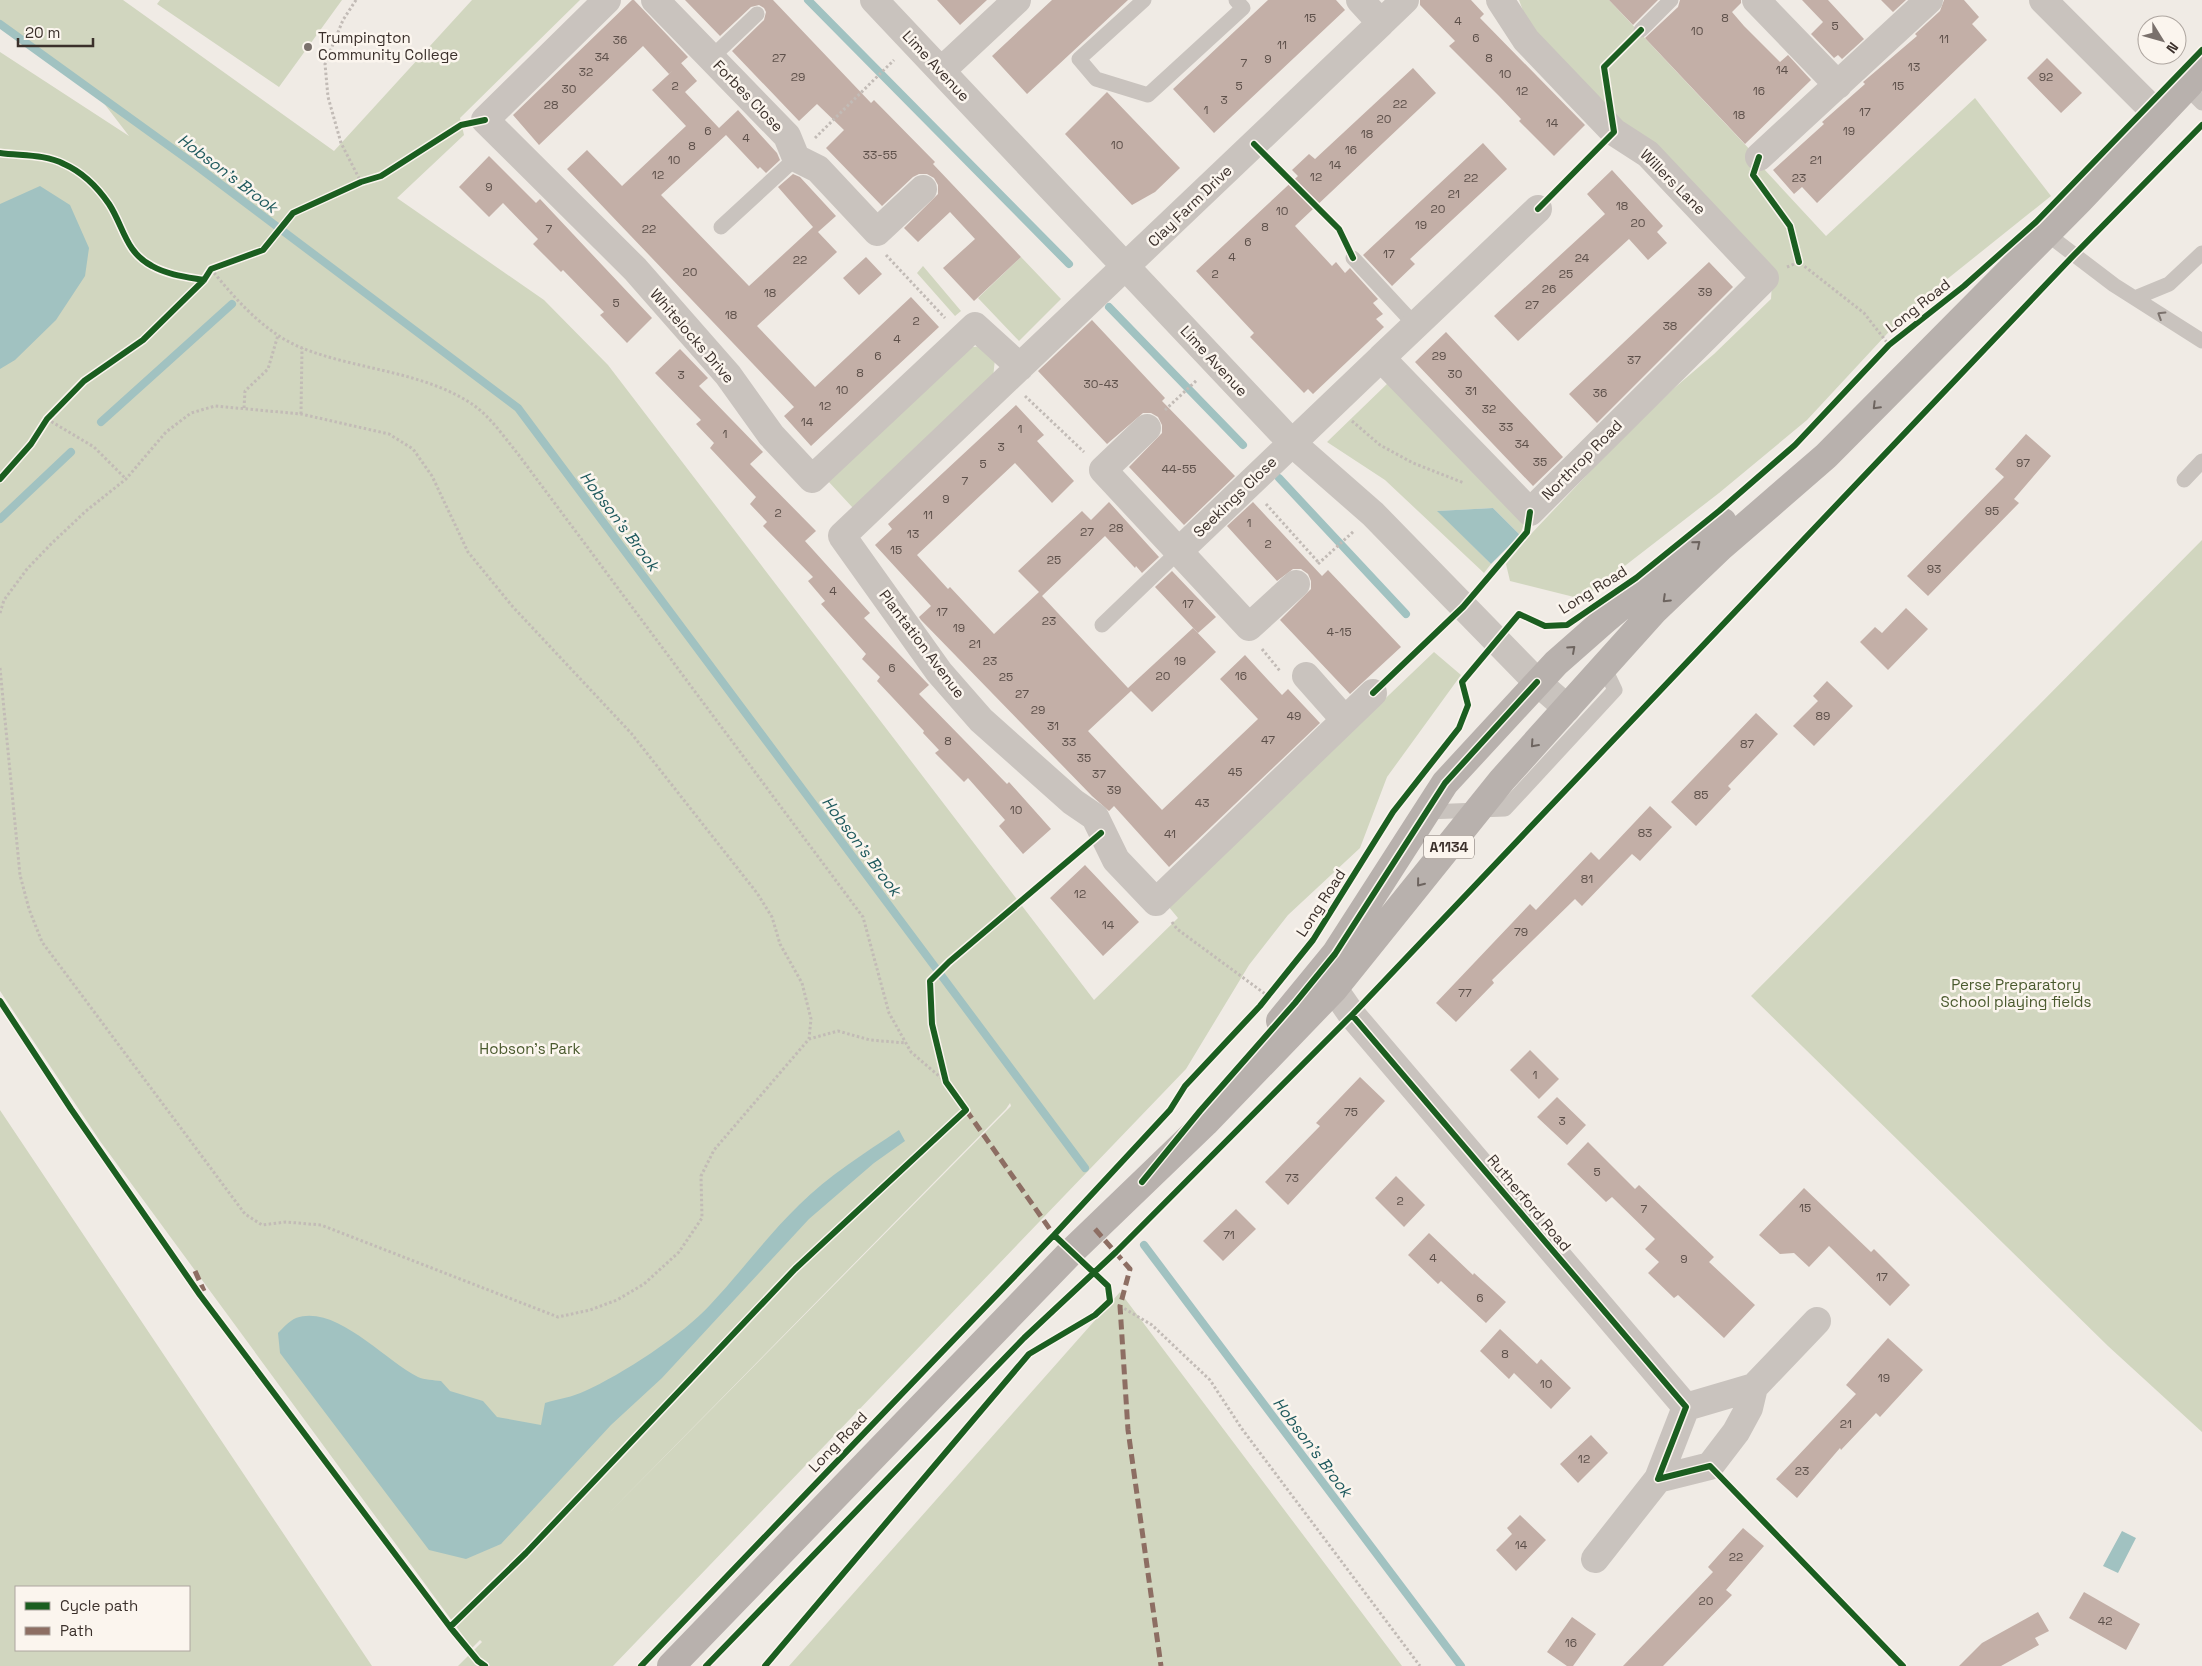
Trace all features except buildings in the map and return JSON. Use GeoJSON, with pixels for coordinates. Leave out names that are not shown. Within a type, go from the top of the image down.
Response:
{"type":"FeatureCollection","features":[{"type":"Feature","properties":{"kind":"main road","name":"Long Road"},"geometry":{"type":"LineString","coordinates":[[671,1666],[1071,1252],[1205,1123],[1334,989],[1478,811],[1654,611],[1721,547],[1826,456],[2040,241],[2159,116],[2197,87]]}},
{"type":"Feature","properties":{"kind":"main road","name":"Long Road"},"geometry":{"type":"LineString","coordinates":[[1142,1182],[1200,1111],[1274,1002],[1335,954],[1445,783],[1537,682],[1606,619],[1802,454],[1875,381],[2040,241]]}},
{"type":"Feature","properties":{"kind":"street"},"geometry":{"type":"LineString","coordinates":[[485,120],[607,0]]}},
{"type":"Feature","properties":{"kind":"street","name":"Forbes Close"},"geometry":{"type":"LineString","coordinates":[[655,0],[787,136],[796,158]]}},
{"type":"Feature","properties":{"kind":"street","name":"Lime Avenue"},"geometry":{"type":"LineString","coordinates":[[874,0],[1292,444],[1374,514],[1537,682],[1567,708]]}},
{"type":"Feature","properties":{"kind":"street"},"geometry":{"type":"LineString","coordinates":[[942,72],[1017,0]]}},
{"type":"Feature","properties":{"kind":"street"},"geometry":{"type":"LineString","coordinates":[[1360,0],[1381,23]]}},
{"type":"Feature","properties":{"kind":"street","name":"Clay Farm Drive"},"geometry":{"type":"LineString","coordinates":[[1126,267],[1405,0]]}},
{"type":"Feature","properties":{"kind":"street","name":"Willers Lane"},"geometry":{"type":"LineString","coordinates":[[1500,0],[1526,40],[1614,132],[1648,154],[1765,278]]}},
{"type":"Feature","properties":{"kind":"street"},"geometry":{"type":"LineString","coordinates":[[1756,0],[1838,86]]}},
{"type":"Feature","properties":{"kind":"street"},"geometry":{"type":"LineString","coordinates":[[1759,157],[1929,0]]}},
{"type":"Feature","properties":{"kind":"street"},"geometry":{"type":"LineString","coordinates":[[2043,0],[2159,116]]}},
{"type":"Feature","properties":{"kind":"street","name":"Whitelocks Drive"},"geometry":{"type":"LineString","coordinates":[[485,120],[634,269],[728,375],[771,435],[812,479],[975,326],[1014,373]]}},
{"type":"Feature","properties":{"kind":"street"},"geometry":{"type":"LineString","coordinates":[[796,158],[818,170],[877,232],[923,189]]}},
{"type":"Feature","properties":{"kind":"street"},"geometry":{"type":"LineString","coordinates":[[1292,444],[1538,208]]}},
{"type":"Feature","properties":{"kind":"street","name":"Plantation Avenue"},"geometry":{"type":"LineString","coordinates":[[1126,267],[842,536],[939,672],[981,720],[1072,802],[1094,817],[1116,860],[1156,902]]}},
{"type":"Feature","properties":{"kind":"street","name":"Northrop Road"},"geometry":{"type":"LineString","coordinates":[[1381,358],[1530,512],[1765,278]]}},
{"type":"Feature","properties":{"kind":"street"},"geometry":{"type":"LineString","coordinates":[[1147,428],[1103,470],[1249,627],[1296,584]]}},
{"type":"Feature","properties":{"kind":"street","name":"Seekings Close"},"geometry":{"type":"LineString","coordinates":[[1179,551],[1292,444]]}},
{"type":"Feature","properties":{"kind":"street"},"geometry":{"type":"LineString","coordinates":[[1306,676],[1345,720]]}},
{"type":"Feature","properties":{"kind":"street"},"geometry":{"type":"LineString","coordinates":[[1156,902],[1373,693]]}},
{"type":"Feature","properties":{"kind":"street","name":"Rutherford Road"},"geometry":{"type":"LineString","coordinates":[[1334,989],[1359,1022],[1686,1407]]}},
{"type":"Feature","properties":{"kind":"street"},"geometry":{"type":"LineString","coordinates":[[1658,1479],[1710,1466],[1736,1432],[1749,1408],[1754,1388],[1817,1321]]}},
{"type":"Feature","properties":{"kind":"street"},"geometry":{"type":"LineString","coordinates":[[1595,1559],[1658,1479],[1686,1407],[1754,1388]]}},
{"type":"Feature","properties":{"kind":"lane"},"geometry":{"type":"LineString","coordinates":[[1144,0],[1079,59],[1096,79],[1148,95],[1243,2]]}},
{"type":"Feature","properties":{"kind":"lane"},"geometry":{"type":"LineString","coordinates":[[1641,30],[1671,0]]}},
{"type":"Feature","properties":{"kind":"lane"},"geometry":{"type":"LineString","coordinates":[[711,58],[756,14]]}},
{"type":"Feature","properties":{"kind":"lane"},"geometry":{"type":"LineString","coordinates":[[721,227],[796,158]]}},
{"type":"Feature","properties":{"kind":"lane"},"geometry":{"type":"LineString","coordinates":[[2040,241],[2202,340]]}},
{"type":"Feature","properties":{"kind":"lane"},"geometry":{"type":"LineString","coordinates":[[2135,298],[2169,284],[2202,253]]}},
{"type":"Feature","properties":{"kind":"lane"},"geometry":{"type":"LineString","coordinates":[[1353,258],[1416,326]]}},
{"type":"Feature","properties":{"kind":"lane"},"geometry":{"type":"LineString","coordinates":[[2184,480],[2202,461]]}},
{"type":"Feature","properties":{"kind":"lane"},"geometry":{"type":"LineString","coordinates":[[1102,625],[1179,551]]}},
{"type":"Feature","properties":{"kind":"lane"},"geometry":{"type":"LineString","coordinates":[[1427,812],[1505,809],[1615,690],[1604,667]]}},
{"type":"Feature","properties":{"kind":"path"},"geometry":{"type":"LineString","coordinates":[[356,0],[343,20],[325,64],[328,97],[341,143],[361,182]]}},
{"type":"Feature","properties":{"kind":"path"},"geometry":{"type":"LineString","coordinates":[[796,158],[890,64]]}},
{"type":"Feature","properties":{"kind":"path"},"geometry":{"type":"LineString","coordinates":[[0,480],[31,444],[47,419],[84,381],[142,340],[204,280],[211,269],[264,250],[293,213],[361,182],[381,176],[461,124],[485,120]]}},
{"type":"Feature","properties":{"kind":"path"},"geometry":{"type":"LineString","coordinates":[[0,153],[28,155],[63,163],[85,176],[109,204],[127,245],[151,266],[175,274],[204,280]]}},
{"type":"Feature","properties":{"kind":"path"},"geometry":{"type":"LineString","coordinates":[[877,232],[883,252],[962,337]]}},
{"type":"Feature","properties":{"kind":"path"},"geometry":{"type":"LineString","coordinates":[[1796,253],[1799,262],[1864,313],[1889,345]]}},
{"type":"Feature","properties":{"kind":"path"},"geometry":{"type":"LineString","coordinates":[[1765,278],[1799,262]]}},
{"type":"Feature","properties":{"kind":"path"},"geometry":{"type":"LineString","coordinates":[[211,269],[238,301],[278,335],[302,348],[430,384],[472,404],[491,422],[518,454],[863,917],[889,1013],[910,1052],[946,1082],[966,1110],[959,1116]]}},
{"type":"Feature","properties":{"kind":"path"},"geometry":{"type":"LineString","coordinates":[[244,408],[245,391],[268,369],[278,335]]}},
{"type":"Feature","properties":{"kind":"path"},"geometry":{"type":"LineString","coordinates":[[301,414],[302,348]]}},
{"type":"Feature","properties":{"kind":"path"},"geometry":{"type":"LineString","coordinates":[[1014,373],[1103,470]]}},
{"type":"Feature","properties":{"kind":"path"},"geometry":{"type":"LineString","coordinates":[[1170,406],[1192,384]]}},
{"type":"Feature","properties":{"kind":"path"},"geometry":{"type":"LineString","coordinates":[[1333,404],[1380,445],[1413,463],[1471,485]]}},
{"type":"Feature","properties":{"kind":"path"},"geometry":{"type":"LineString","coordinates":[[0,613],[4,600],[27,569],[86,511],[126,479],[166,432],[191,413],[216,406],[301,414],[389,434],[413,449],[432,476],[468,552],[514,607],[631,733],[757,893],[772,917],[780,944],[802,984],[811,1019],[809,1039]]}},
{"type":"Feature","properties":{"kind":"path"},"geometry":{"type":"LineString","coordinates":[[47,419],[94,447],[126,479]]}},
{"type":"Feature","properties":{"kind":"path"},"geometry":{"type":"LineString","coordinates":[[1248,485],[1319,563],[1354,532]]}},
{"type":"Feature","properties":{"kind":"path"},"geometry":{"type":"LineString","coordinates":[[1373,693],[1463,607],[1527,532],[1530,512]]}},
{"type":"Feature","properties":{"kind":"path"},"geometry":{"type":"LineString","coordinates":[[1249,627],[1277,669],[1289,678],[1306,676]]}},
{"type":"Feature","properties":{"kind":"path"},"geometry":{"type":"LineString","coordinates":[[0,668],[20,875],[29,909],[42,942],[245,1214],[262,1225],[286,1222],[321,1225],[558,1317],[590,1310],[617,1300],[644,1284],[679,1252],[702,1218],[701,1176],[714,1150],[809,1039],[838,1031],[870,1040],[906,1043]]}},
{"type":"Feature","properties":{"kind":"path"},"geometry":{"type":"LineString","coordinates":[[946,1082],[932,1024],[930,981],[949,962],[1101,833]]}},
{"type":"Feature","properties":{"kind":"path"},"geometry":{"type":"LineString","coordinates":[[1156,902],[1177,929],[1274,1002]]}},
{"type":"Feature","properties":{"kind":"path"},"geometry":{"type":"LineString","coordinates":[[1274,989],[1274,1002]]}},
{"type":"Feature","properties":{"kind":"path"},"geometry":{"type":"LineString","coordinates":[[1120,1306],[1152,1325],[1210,1380],[1242,1429],[1420,1666]]}},
{"type":"Feature","properties":{"kind":"green space","name":"Hobson's Park"},"geometry":{"type":"Polygon","coordinates":[[[0,0],[123,0],[334,151],[472,0],[580,0],[460,118],[464,135],[397,198],[544,300],[608,365],[1094,1000],[1178,918],[1168,906],[1434,652],[1461,675],[1387,777],[1360,848],[1288,915],[1249,965],[1186,1069],[613,1666],[458,1666],[482,1642],[480,1640],[472,1648],[100,1141],[0,991],[0,52],[129,136],[96,93],[0,22],[0,0]],[[1010,1103],[600,1522],[1011,1106],[1010,1103]]]}},
{"type":"Feature","properties":{"kind":"green space"},"geometry":{"type":"Polygon","coordinates":[[[160,0],[342,0],[279,87],[157,4],[160,0]]]}},
{"type":"Feature","properties":{"kind":"green space"},"geometry":{"type":"Polygon","coordinates":[[[1519,0],[1609,0],[1753,153],[1763,168],[1826,236],[1975,98],[2051,196],[1911,308],[1807,420],[1719,493],[1582,599],[1510,581],[1506,564],[1531,534],[1618,442],[1771,299],[1772,283],[1752,250],[1645,136],[1622,128],[1532,35],[1519,0]]]}},
{"type":"Feature","properties":{"kind":"green space"},"geometry":{"type":"Polygon","coordinates":[[[1021,257],[1061,299],[1019,341],[978,298],[1021,257]]]}},
{"type":"Feature","properties":{"kind":"green space"},"geometry":{"type":"Polygon","coordinates":[[[923,266],[961,311],[955,316],[917,273],[923,266]]]}},
{"type":"Feature","properties":{"kind":"green space"},"geometry":{"type":"Polygon","coordinates":[[[981,346],[995,359],[993,378],[853,508],[828,481],[965,348],[981,346]]]}},
{"type":"Feature","properties":{"kind":"green space"},"geometry":{"type":"Polygon","coordinates":[[[1388,383],[1525,521],[1520,535],[1493,508],[1438,511],[1491,564],[1484,573],[1385,480],[1327,442],[1388,383]]]}},
{"type":"Feature","properties":{"kind":"green space","name":"Perse Preparatory School playing fields"},"geometry":{"type":"Polygon","coordinates":[[[2202,540],[2202,1432],[2108,1346],[1751,996],[2202,540]]]}},
{"type":"Feature","properties":{"kind":"green space"},"geometry":{"type":"Polygon","coordinates":[[[0,1110],[372,1666],[0,1666],[0,1110]]]}},
{"type":"Feature","properties":{"kind":"green space"},"geometry":{"type":"Polygon","coordinates":[[[1120,1292],[1402,1666],[789,1666],[1120,1292]]]}},
{"type":"Feature","properties":{"kind":"water"},"geometry":{"type":"Polygon","coordinates":[[[40,186],[70,205],[89,248],[85,276],[56,320],[15,360],[0,369],[0,204],[40,186]]]}},
{"type":"Feature","properties":{"kind":"water"},"geometry":{"type":"Polygon","coordinates":[[[1493,508],[1520,535],[1491,564],[1437,511],[1493,508]]]}},
{"type":"Feature","properties":{"kind":"water"},"geometry":{"type":"Polygon","coordinates":[[[899,1130],[905,1141],[874,1163],[809,1219],[662,1378],[611,1425],[501,1544],[466,1559],[429,1550],[280,1353],[278,1333],[291,1321],[296,1318],[311,1316],[327,1319],[359,1336],[418,1377],[441,1381],[450,1391],[483,1401],[497,1417],[541,1425],[545,1403],[576,1395],[600,1384],[651,1353],[685,1328],[710,1305],[776,1229],[810,1194],[847,1165],[899,1130]]]}},
{"type":"Feature","properties":{"kind":"water"},"geometry":{"type":"Polygon","coordinates":[[[2122,1531],[2136,1538],[2118,1573],[2103,1566],[2122,1531]]]}},
{"type":"Feature","properties":{"kind":"waterway"},"geometry":{"type":"LineString","coordinates":[[808,0],[1069,264]]}},
{"type":"Feature","properties":{"kind":"waterway","name":"Hobson's Brook"},"geometry":{"type":"LineString","coordinates":[[0,24],[194,164],[518,408],[1085,1168]]}},
{"type":"Feature","properties":{"kind":"waterway"},"geometry":{"type":"LineString","coordinates":[[101,422],[232,304]]}},
{"type":"Feature","properties":{"kind":"waterway"},"geometry":{"type":"LineString","coordinates":[[1109,307],[1243,445]]}},
{"type":"Feature","properties":{"kind":"waterway"},"geometry":{"type":"LineString","coordinates":[[0,519],[71,452]]}},
{"type":"Feature","properties":{"kind":"waterway"},"geometry":{"type":"LineString","coordinates":[[1279,478],[1406,614]]}},
{"type":"Feature","properties":{"kind":"waterway","name":"Hobson's Brook"},"geometry":{"type":"LineString","coordinates":[[1144,1245],[1461,1666]]}},
{"type":"Feature","properties":{"kind":"marked path"},"geometry":{"type":"LineString","coordinates":[[966,1110],[1054,1235]]}},
{"type":"Feature","properties":{"kind":"marked path"},"geometry":{"type":"LineString","coordinates":[[1095,1229],[1130,1269],[1120,1306],[1128,1430],[1161,1666]]}},
{"type":"Feature","properties":{"kind":"marked path"},"geometry":{"type":"LineString","coordinates":[[195,1271],[204,1291]]}},
{"type":"Feature","properties":{"kind":"cycle path"},"geometry":{"type":"LineString","coordinates":[[1538,209],[1614,132],[1604,67],[1641,30]]}},
{"type":"Feature","properties":{"kind":"cycle path"},"geometry":{"type":"LineString","coordinates":[[1054,1235],[1170,1110],[1185,1086],[1260,1006],[1313,940],[1393,812],[1459,728],[1468,705],[1462,682],[1519,614],[1545,626],[1567,625],[1636,578],[1719,511],[1795,445],[1889,345],[1964,286],[2036,222],[2202,50]]}},
{"type":"Feature","properties":{"kind":"cycle path"},"geometry":{"type":"LineString","coordinates":[[0,479],[31,444],[47,419],[84,381],[143,340],[204,280],[211,269],[263,250],[293,213],[361,182],[381,176],[461,125],[485,120]]}},
{"type":"Feature","properties":{"kind":"cycle path"},"geometry":{"type":"LineString","coordinates":[[706,1666],[1024,1338],[1116,1252],[1352,1015],[2074,255],[2202,125]]}},
{"type":"Feature","properties":{"kind":"cycle path"},"geometry":{"type":"LineString","coordinates":[[1254,144],[1339,229],[1353,258]]}},
{"type":"Feature","properties":{"kind":"cycle path"},"geometry":{"type":"LineString","coordinates":[[0,153],[49,158],[71,167],[95,186],[105,198],[130,246],[143,260],[164,272],[204,280]]}},
{"type":"Feature","properties":{"kind":"cycle path"},"geometry":{"type":"LineString","coordinates":[[1759,157],[1753,175],[1790,226],[1799,262]]}},
{"type":"Feature","properties":{"kind":"cycle path"},"geometry":{"type":"LineString","coordinates":[[1373,693],[1463,607],[1527,532],[1530,512]]}},
{"type":"Feature","properties":{"kind":"cycle path"},"geometry":{"type":"LineString","coordinates":[[1142,1182],[1200,1111],[1295,1003],[1335,954],[1445,783],[1537,682]]}},
{"type":"Feature","properties":{"kind":"cycle path"},"geometry":{"type":"LineString","coordinates":[[450,1627],[526,1553],[795,1269],[966,1110],[946,1082],[932,1024],[930,981],[949,962],[1101,833]]}},
{"type":"Feature","properties":{"kind":"cycle path"},"geometry":{"type":"LineString","coordinates":[[0,1001],[71,1109],[200,1295],[450,1627],[478,1661],[485,1666]]}},
{"type":"Feature","properties":{"kind":"cycle path"},"geometry":{"type":"LineString","coordinates":[[1352,1015],[1686,1407],[1658,1479],[1710,1466],[1903,1666]]}},
{"type":"Feature","properties":{"kind":"cycle path"},"geometry":{"type":"LineString","coordinates":[[641,1666],[1054,1235],[1108,1286],[1110,1301],[1095,1315],[1029,1354],[765,1666]]}},
{"type":"Feature","properties":{"kind":"place","name":"Trumpington Community College"},"geometry":{"type":"Point","coordinates":[308,47]}}]}
